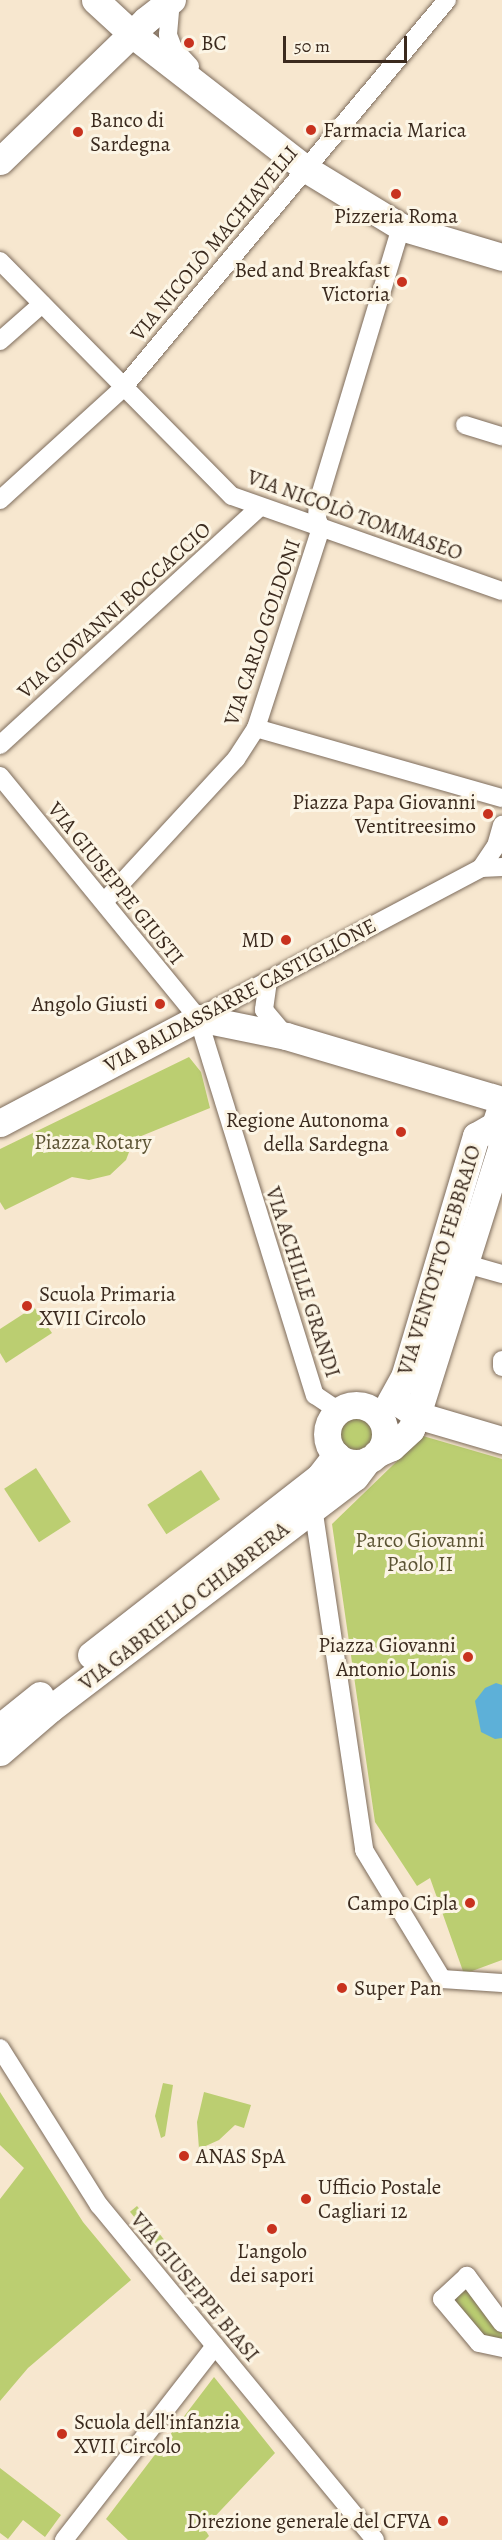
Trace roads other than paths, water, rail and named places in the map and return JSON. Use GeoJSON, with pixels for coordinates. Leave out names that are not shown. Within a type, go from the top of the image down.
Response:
{"type":"FeatureCollection","features":[{"type":"Feature","properties":{"kind":"street"},"geometry":{"type":"LineString","coordinates":[[95,0],[132,33],[306,169],[401,227],[502,257]]}},
{"type":"Feature","properties":{"kind":"street"},"geometry":{"type":"LineString","coordinates":[[0,160],[132,33],[172,0]]}},
{"type":"Feature","properties":{"kind":"street"},"geometry":{"type":"LineString","coordinates":[[172,0],[168,35],[179,57],[194,69],[197,84]]}},
{"type":"Feature","properties":{"kind":"street","name":"VIA NICOLÒ MACHIAVELLI"},"geometry":{"type":"LineString","coordinates":[[0,500],[122,389],[447,0]]}},
{"type":"Feature","properties":{"kind":"street","name":"VIA CARLO GOLDONI"},"geometry":{"type":"LineString","coordinates":[[104,902],[236,759],[256,728],[321,528],[318,502],[401,227]]}},
{"type":"Feature","properties":{"kind":"street","name":"VIA NICOLÒ TOMMASEO"},"geometry":{"type":"LineString","coordinates":[[0,261],[122,389],[232,496],[259,508],[502,591]]}},
{"type":"Feature","properties":{"kind":"street"},"geometry":{"type":"LineString","coordinates":[[0,342],[42,304]]}},
{"type":"Feature","properties":{"kind":"street"},"geometry":{"type":"LineString","coordinates":[[465,424],[502,436]]}},
{"type":"Feature","properties":{"kind":"street","name":"VIA GIOVANNI BOCCACCIO"},"geometry":{"type":"LineString","coordinates":[[0,745],[259,508]]}},
{"type":"Feature","properties":{"kind":"street"},"geometry":{"type":"LineString","coordinates":[[256,728],[502,798]]}},
{"type":"Feature","properties":{"kind":"street","name":"VIA GIUSEPPE GIUSTI"},"geometry":{"type":"LineString","coordinates":[[0,776],[198,1018]]}},
{"type":"Feature","properties":{"kind":"street"},"geometry":{"type":"LineString","coordinates":[[481,868],[501,832]]}},
{"type":"Feature","properties":{"kind":"street"},"geometry":{"type":"LineString","coordinates":[[481,868],[502,867]]}},
{"type":"Feature","properties":{"kind":"street","name":"VIA BALDASSARRE CASTIGLIONE"},"geometry":{"type":"LineString","coordinates":[[0,1123],[481,868]]}},
{"type":"Feature","properties":{"kind":"street"},"geometry":{"type":"LineString","coordinates":[[268,981],[264,1011],[286,1036]]}},
{"type":"Feature","properties":{"kind":"street"},"geometry":{"type":"LineString","coordinates":[[198,1018],[286,1036],[500,1110]]}},
{"type":"Feature","properties":{"kind":"street","name":"VIA ACHILLE GRANDI"},"geometry":{"type":"LineString","coordinates":[[198,1018],[315,1395],[349,1408]]}},
{"type":"Feature","properties":{"kind":"street","name":"VIA VENTOTTO FEBBRAIO"},"geometry":{"type":"LineString","coordinates":[[390,1402],[404,1377],[476,1136],[500,1110]]}},
{"type":"Feature","properties":{"kind":"street","name":"VIA VENTOTTO FEBBRAIO"},"geometry":{"type":"LineString","coordinates":[[417,1415],[502,1145],[500,1110]]}},
{"type":"Feature","properties":{"kind":"street"},"geometry":{"type":"LineString","coordinates":[[440,1256],[502,1274]]}},
{"type":"Feature","properties":{"kind":"street"},"geometry":{"type":"LineString","coordinates":[[502,1360],[502,1367]]}},
{"type":"Feature","properties":{"kind":"street"},"geometry":{"type":"LineString","coordinates":[[349,1408],[375,1412],[382,1422],[384,1442],[372,1457],[353,1463],[336,1455],[327,1433],[349,1408],[376,1400],[407,1406],[417,1415],[502,1440]]}},
{"type":"Feature","properties":{"kind":"street","name":"VIA GABRIELLO CHIABRERA"},"geometry":{"type":"LineString","coordinates":[[0,1752],[50,1709],[355,1477],[372,1457],[405,1435],[417,1415]]}},
{"type":"Feature","properties":{"kind":"street","name":"VIA GABRIELLO CHIABRERA"},"geometry":{"type":"LineString","coordinates":[[0,1727],[319,1477],[336,1455]]}},
{"type":"Feature","properties":{"kind":"street"},"geometry":{"type":"LineString","coordinates":[[313,1507],[364,1850],[442,1978],[502,1983]]}},
{"type":"Feature","properties":{"kind":"street","name":"VIA GIUSEPPE BIASI"},"geometry":{"type":"LineString","coordinates":[[0,2048],[99,2205],[375,2540]]}},
{"type":"Feature","properties":{"kind":"street"},"geometry":{"type":"LineString","coordinates":[[502,2323],[467,2276],[442,2299],[479,2343],[502,2348]]}},
{"type":"Feature","properties":{"kind":"street"},"geometry":{"type":"LineString","coordinates":[[64,2540],[215,2346]]}},
{"type":"Feature","properties":{"kind":"water"},"geometry":{"type":"Polygon","coordinates":[[[496,1683],[502,1685],[502,1738],[495,1739],[481,1732],[475,1701],[485,1688],[496,1683]]]}},
{"type":"Feature","properties":{"kind":"place","name":"BC"},"geometry":{"type":"Point","coordinates":[189,43]}},
{"type":"Feature","properties":{"kind":"place","name":"Farmacia Marica"},"geometry":{"type":"Point","coordinates":[311,130]}},
{"type":"Feature","properties":{"kind":"place","name":"Banco di Sardegna"},"geometry":{"type":"Point","coordinates":[78,132]}},
{"type":"Feature","properties":{"kind":"place","name":"Pizzeria Roma"},"geometry":{"type":"Point","coordinates":[396,194]}},
{"type":"Feature","properties":{"kind":"place","name":"Bed and Breakfast Victoria"},"geometry":{"type":"Point","coordinates":[402,282]}},
{"type":"Feature","properties":{"kind":"place","name":"Piazza Papa Giovanni Ventitreesimo"},"geometry":{"type":"Point","coordinates":[488,814]}},
{"type":"Feature","properties":{"kind":"place","name":"MD"},"geometry":{"type":"Point","coordinates":[286,940]}},
{"type":"Feature","properties":{"kind":"place","name":"Angolo Giusti"},"geometry":{"type":"Point","coordinates":[160,1004]}},
{"type":"Feature","properties":{"kind":"place","name":"Regione Autonoma della Sardegna"},"geometry":{"type":"Point","coordinates":[401,1132]}},
{"type":"Feature","properties":{"kind":"place","name":"Scuola Primaria XVII Circolo"},"geometry":{"type":"Point","coordinates":[27,1306]}},
{"type":"Feature","properties":{"kind":"place","name":"Piazza Giovanni Antonio Lonis"},"geometry":{"type":"Point","coordinates":[468,1657]}},
{"type":"Feature","properties":{"kind":"place","name":"Campo Cipla"},"geometry":{"type":"Point","coordinates":[470,1903]}},
{"type":"Feature","properties":{"kind":"place","name":"Super Pan"},"geometry":{"type":"Point","coordinates":[342,1988]}},
{"type":"Feature","properties":{"kind":"place","name":"ANAS SpA"},"geometry":{"type":"Point","coordinates":[184,2156]}},
{"type":"Feature","properties":{"kind":"place","name":"Ufficio Postale Cagliari 12"},"geometry":{"type":"Point","coordinates":[306,2199]}},
{"type":"Feature","properties":{"kind":"place","name":"L'angolo dei sapori"},"geometry":{"type":"Point","coordinates":[272,2229]}},
{"type":"Feature","properties":{"kind":"place","name":"Scuola dell'infanzia XVII Circolo"},"geometry":{"type":"Point","coordinates":[62,2434]}},
{"type":"Feature","properties":{"kind":"place","name":"Direzione generale del CFVA"},"geometry":{"type":"Point","coordinates":[443,2521]}},
{"type":"Feature","properties":{"kind":"park label","name":"Piazza Rotary"},"geometry":{"type":"Point","coordinates":[93,1142]}},
{"type":"Feature","properties":{"kind":"park label","name":"Parco Giovanni Paolo II"},"geometry":{"type":"Point","coordinates":[420,1552]}}]}
